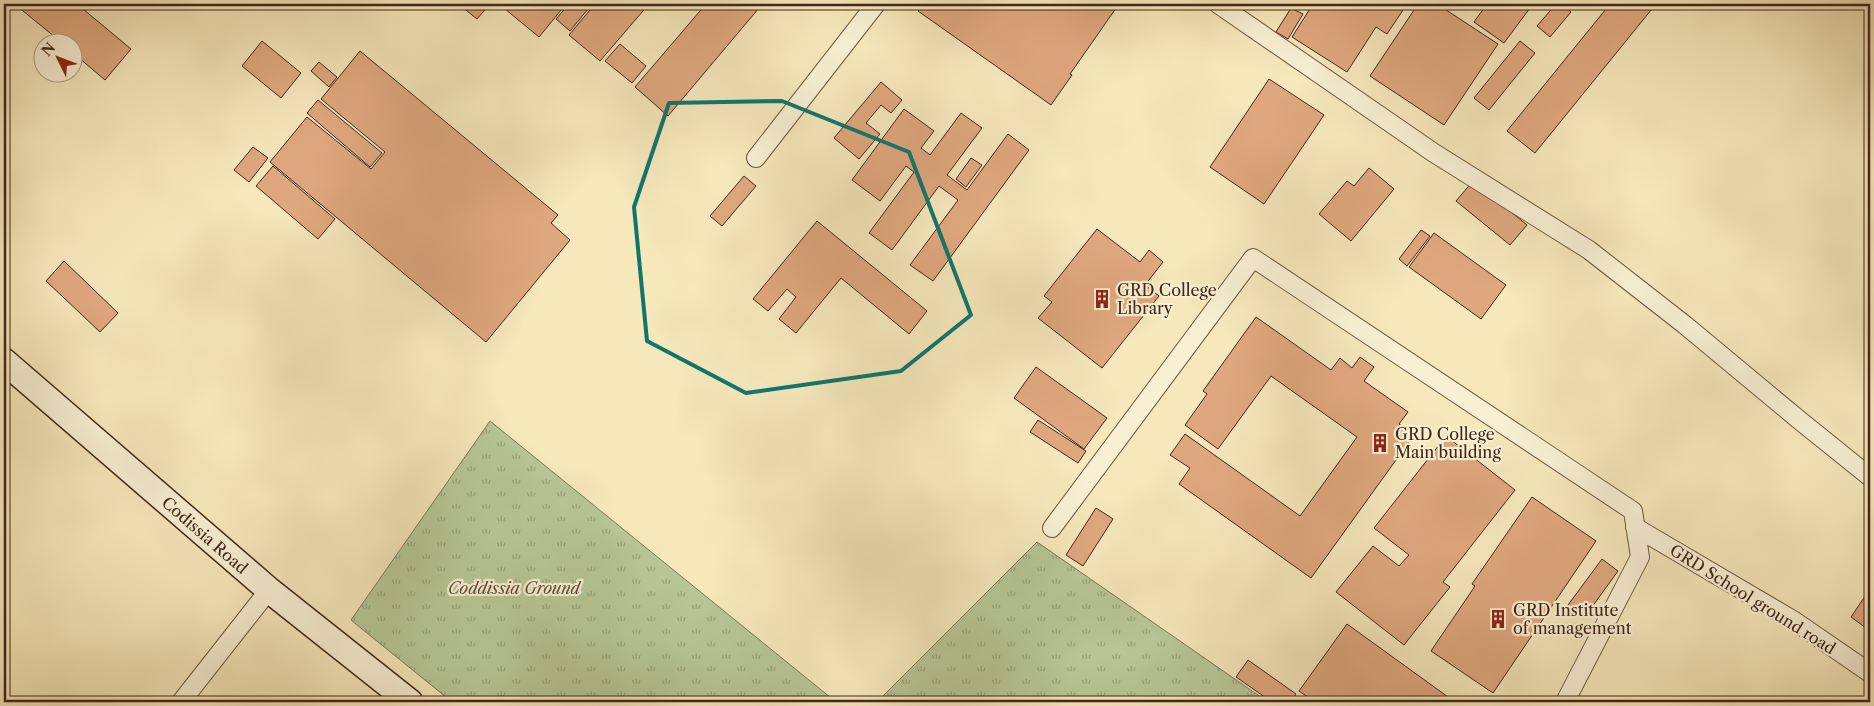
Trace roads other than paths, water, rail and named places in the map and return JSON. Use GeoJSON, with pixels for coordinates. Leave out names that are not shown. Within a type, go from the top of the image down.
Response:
{"type":"FeatureCollection","features":[{"type":"Feature","properties":{"kind":"street"},"geometry":{"type":"LineString","coordinates":[[756,158],[876,4]]}},
{"type":"Feature","properties":{"kind":"street"},"geometry":{"type":"LineString","coordinates":[[1218,4],[1434,153],[1589,250],[1685,325],[1870,477]]}},
{"type":"Feature","properties":{"kind":"street"},"geometry":{"type":"LineString","coordinates":[[1052,528],[1253,258],[1633,511],[1640,557],[1565,702]]}},
{"type":"Feature","properties":{"kind":"street","name":"Codissia Road"},"geometry":{"type":"LineString","coordinates":[[4,361],[269,590],[410,702]]}},
{"type":"Feature","properties":{"kind":"street","name":"GRD School ground road"},"geometry":{"type":"LineString","coordinates":[[1636,526],[1793,620],[1870,673]]}},
{"type":"Feature","properties":{"kind":"street"},"geometry":{"type":"LineString","coordinates":[[181,702],[269,590]]}},
{"type":"Feature","properties":{"kind":"place","name":"GRD College Library"},"geometry":{"type":"Point","coordinates":[1102,299]}},
{"type":"Feature","properties":{"kind":"place","name":"GRD College Main building"},"geometry":{"type":"Point","coordinates":[1380,443]}},
{"type":"Feature","properties":{"kind":"place","name":"GRD Institute of management"},"geometry":{"type":"Point","coordinates":[1498,619]}},
{"type":"Feature","properties":{"kind":"park label","name":"Coddissia Ground"},"geometry":{"type":"Point","coordinates":[514,588]}}]}
